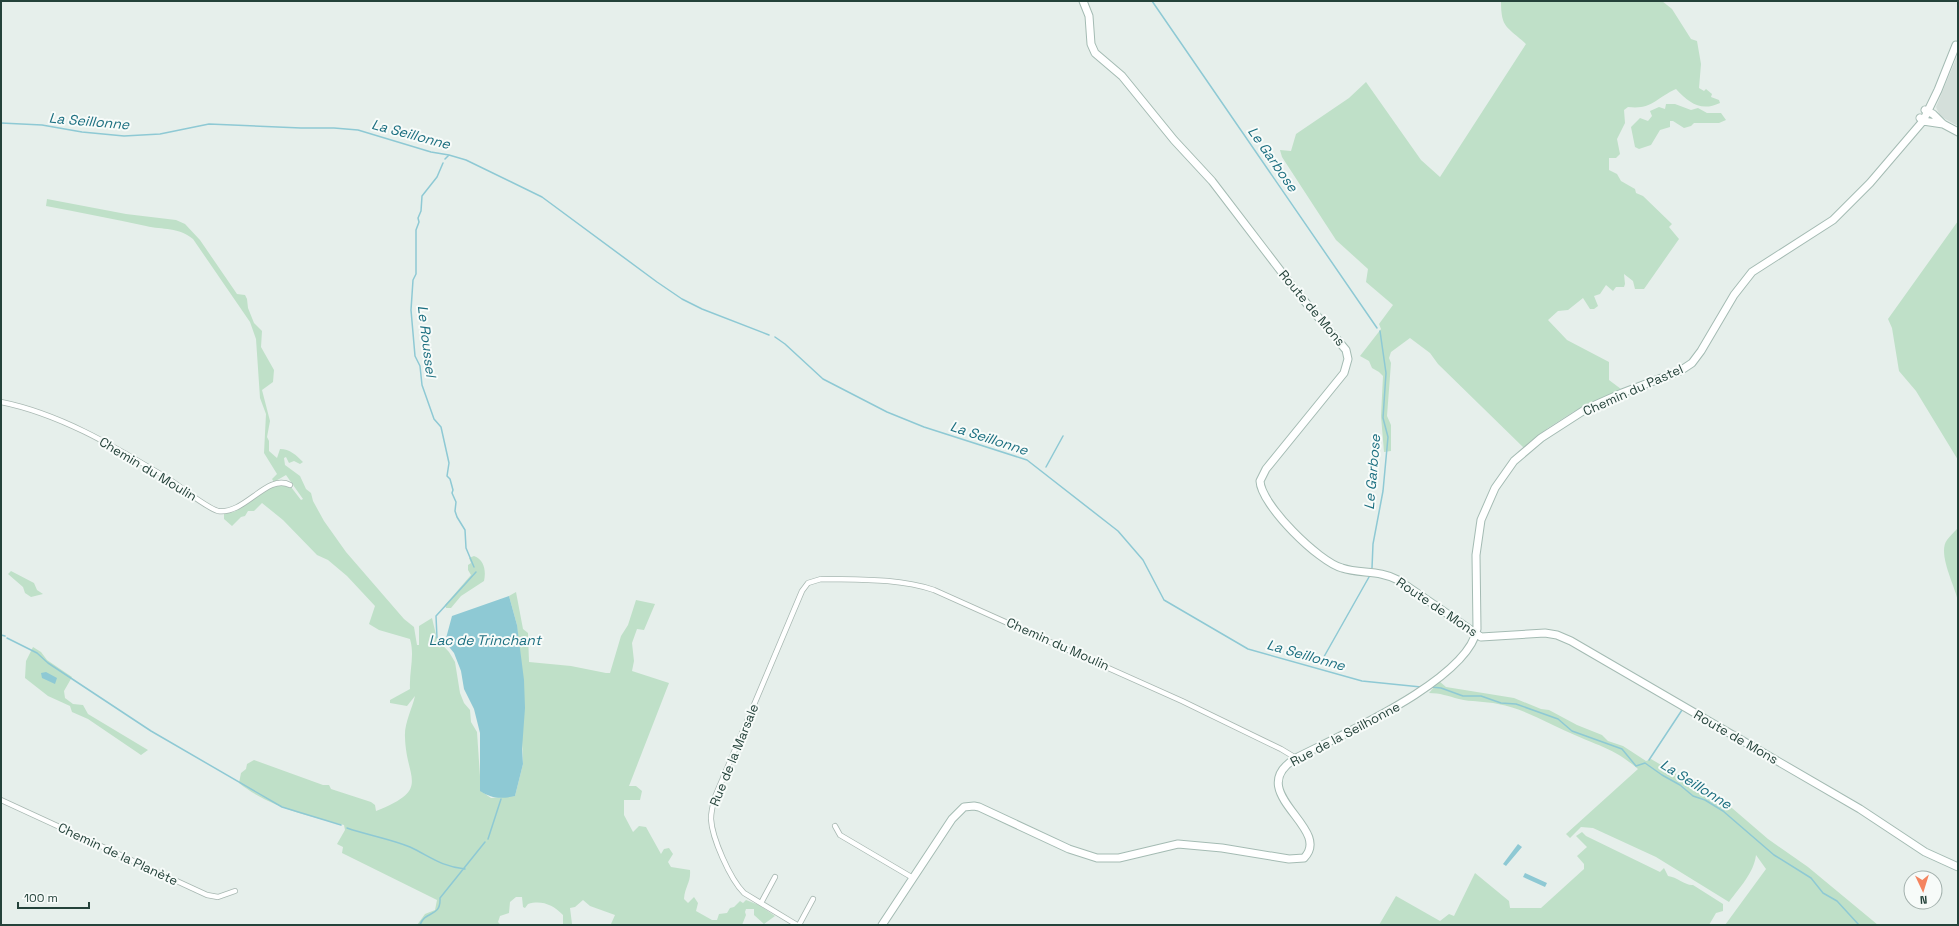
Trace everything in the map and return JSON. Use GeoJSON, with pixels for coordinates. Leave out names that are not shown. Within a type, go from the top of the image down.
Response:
{"type":"FeatureCollection","features":[{"type":"Feature","properties":{"kind":"street","name":"Route de Mons"},"geometry":{"type":"LineString","coordinates":[[1083,1],[1089,16],[1091,44],[1095,53],[1122,76],[1174,140],[1212,181],[1296,291],[1346,350],[1348,359],[1344,372],[1262,476],[1260,486],[1264,497],[1300,538],[1328,562],[1349,570],[1393,577],[1481,637],[1545,633],[1563,637],[1853,805],[1925,852],[1958,867]]}},
{"type":"Feature","properties":{"kind":"street","name":"Chemin du Pastel"},"geometry":{"type":"LineString","coordinates":[[1476,634],[1476,555],[1482,520],[1495,488],[1514,461],[1547,434],[1586,409],[1680,370],[1692,363],[1701,351],[1734,295],[1752,272],[1833,220],[1870,183],[1926,111],[1957,43]]}},
{"type":"Feature","properties":{"kind":"street"},"geometry":{"type":"LineString","coordinates":[[1926,111],[1943,124],[1958,132]]}},
{"type":"Feature","properties":{"kind":"street"},"geometry":{"type":"LineString","coordinates":[[1921,119],[1943,124]]}},
{"type":"Feature","properties":{"kind":"street","name":"Chemin du Moulin"},"geometry":{"type":"LineString","coordinates":[[1,402],[35,410],[72,426],[165,477],[218,511],[226,511],[236,508],[273,484],[282,482],[290,485]]}},
{"type":"Feature","properties":{"kind":"street","name":"Chemin du Moulin"},"geometry":{"type":"LineString","coordinates":[[808,583],[821,579],[896,581],[934,590],[1182,701],[1281,749],[1296,758]]}},
{"type":"Feature","properties":{"kind":"street","name":"Rue de la Marsale"},"geometry":{"type":"LineString","coordinates":[[798,925],[744,893],[731,876],[713,830],[711,811],[715,797],[802,590],[808,583]]}},
{"type":"Feature","properties":{"kind":"street","name":"Rue de la Seilhonne"},"geometry":{"type":"LineString","coordinates":[[882,925],[956,814],[964,807],[974,806],[986,809],[1069,849],[1097,858],[1111,859],[1127,857],[1163,846],[1178,844],[1222,848],[1289,859],[1300,859],[1309,851],[1308,837],[1281,793],[1277,782],[1279,773],[1296,758],[1415,696],[1467,652],[1475,639],[1476,634]]}},
{"type":"Feature","properties":{"kind":"street","name":"Chemin de la Planète"},"geometry":{"type":"LineString","coordinates":[[1,800],[207,895],[218,897],[235,891]]}},
{"type":"Feature","properties":{"kind":"street"},"geometry":{"type":"LineString","coordinates":[[835,826],[840,836],[913,878]]}},
{"type":"Feature","properties":{"kind":"street"},"geometry":{"type":"LineString","coordinates":[[761,903],[775,877]]}},
{"type":"Feature","properties":{"kind":"street"},"geometry":{"type":"LineString","coordinates":[[798,925],[813,899]]}},
{"type":"Feature","properties":{"kind":"shaded area"},"geometry":{"type":"Polygon","coordinates":[[[1958,54],[1958,126],[1940,116],[1936,107],[1958,54]]]}},
{"type":"Feature","properties":{"kind":"green space"},"geometry":{"type":"Polygon","coordinates":[[[1501,1],[1662,1],[1672,9],[1691,39],[1697,41],[1701,64],[1699,88],[1704,91],[1706,89],[1712,94],[1711,97],[1719,100],[1720,103],[1707,107],[1696,105],[1676,89],[1648,105],[1643,107],[1628,107],[1624,110],[1625,123],[1617,139],[1620,154],[1616,158],[1609,158],[1609,170],[1617,174],[1621,181],[1635,189],[1636,193],[1643,196],[1672,224],[1669,227],[1679,239],[1644,289],[1635,289],[1633,281],[1624,274],[1624,287],[1616,287],[1613,291],[1606,285],[1600,294],[1594,296],[1598,306],[1594,309],[1590,309],[1583,298],[1568,310],[1558,311],[1548,320],[1567,340],[1609,362],[1609,380],[1621,389],[1573,412],[1548,428],[1524,448],[1438,364],[1430,353],[1410,338],[1391,352],[1389,358],[1391,363],[1387,416],[1391,425],[1391,451],[1384,452],[1381,416],[1383,376],[1372,368],[1369,361],[1360,356],[1381,329],[1379,324],[1393,305],[1366,282],[1368,269],[1336,240],[1282,157],[1280,150],[1291,151],[1296,134],[1349,98],[1366,82],[1421,160],[1440,177],[1526,44],[1506,26],[1502,17],[1501,1]]]}},
{"type":"Feature","properties":{"kind":"green space"},"geometry":{"type":"Polygon","coordinates":[[[1666,104],[1675,104],[1691,110],[1698,108],[1707,113],[1721,113],[1726,120],[1719,123],[1694,123],[1691,126],[1684,128],[1673,121],[1670,121],[1670,127],[1660,130],[1651,145],[1639,149],[1635,147],[1631,127],[1640,118],[1648,121],[1652,116],[1650,111],[1659,107],[1665,109],[1666,104]]]}},
{"type":"Feature","properties":{"kind":"green space"},"geometry":{"type":"Polygon","coordinates":[[[47,199],[126,214],[176,220],[185,224],[200,240],[237,294],[245,295],[254,323],[262,331],[261,347],[274,370],[273,382],[262,390],[270,421],[267,437],[269,441],[269,451],[277,458],[280,449],[287,450],[303,462],[300,464],[294,461],[289,463],[286,457],[284,458],[285,465],[300,476],[306,489],[311,493],[313,501],[324,521],[346,552],[404,619],[414,627],[417,645],[419,645],[419,626],[432,618],[437,639],[449,652],[455,662],[460,693],[464,703],[470,710],[471,722],[477,732],[481,791],[491,798],[515,796],[523,764],[517,625],[509,596],[516,592],[523,629],[528,633],[529,662],[571,666],[606,673],[610,673],[621,636],[628,625],[636,600],[655,604],[644,630],[637,629],[632,643],[634,661],[632,671],[669,683],[629,786],[636,786],[642,791],[640,800],[624,800],[624,815],[633,832],[639,826],[646,827],[661,854],[664,849],[669,848],[673,854],[668,862],[671,867],[690,870],[690,878],[684,899],[688,903],[694,897],[698,903],[696,911],[712,920],[717,920],[719,914],[727,913],[730,908],[734,907],[740,901],[743,903],[746,900],[759,905],[775,916],[764,924],[754,915],[754,909],[746,909],[746,915],[742,925],[613,925],[611,924],[615,915],[590,906],[583,900],[575,907],[570,908],[572,924],[563,925],[563,915],[555,908],[543,903],[533,903],[528,904],[525,908],[523,907],[522,897],[516,897],[510,902],[509,913],[500,916],[498,922],[501,925],[417,925],[425,914],[435,910],[437,900],[342,853],[343,847],[337,844],[345,830],[344,825],[289,810],[263,798],[239,783],[241,773],[246,769],[247,764],[254,760],[323,785],[329,785],[331,789],[371,802],[375,805],[376,811],[404,796],[410,789],[412,782],[406,752],[405,732],[415,696],[407,706],[390,703],[390,700],[410,689],[412,651],[410,639],[379,630],[369,624],[375,606],[347,576],[328,560],[317,555],[283,520],[262,503],[254,511],[248,511],[245,516],[241,517],[232,526],[224,519],[224,513],[234,512],[272,486],[284,484],[291,487],[301,500],[303,499],[286,475],[274,482],[272,479],[277,474],[264,453],[266,414],[260,398],[256,339],[250,322],[193,239],[182,232],[46,206],[47,199]]]}},
{"type":"Feature","properties":{"kind":"green space"},"geometry":{"type":"Polygon","coordinates":[[[1958,221],[1958,460],[1916,391],[1899,371],[1892,328],[1888,319],[1958,221]]]}},
{"type":"Feature","properties":{"kind":"green space"},"geometry":{"type":"Polygon","coordinates":[[[1958,528],[1958,601],[1945,561],[1944,546],[1947,540],[1958,528]]]}},
{"type":"Feature","properties":{"kind":"green space"},"geometry":{"type":"Polygon","coordinates":[[[474,556],[483,563],[485,574],[484,581],[461,596],[451,608],[446,608],[445,605],[471,575],[468,570],[468,565],[471,563],[469,558],[474,556]]]}},
{"type":"Feature","properties":{"kind":"green space"},"geometry":{"type":"Polygon","coordinates":[[[11,571],[34,583],[37,590],[43,594],[31,597],[25,593],[23,587],[8,574],[11,571]]]}},
{"type":"Feature","properties":{"kind":"green space"},"geometry":{"type":"Polygon","coordinates":[[[33,647],[41,652],[47,660],[72,677],[64,691],[65,698],[73,704],[83,705],[88,714],[148,750],[141,755],[88,719],[72,712],[70,706],[48,696],[25,678],[26,661],[33,647]]]}},
{"type":"Feature","properties":{"kind":"green space"},"geometry":{"type":"Polygon","coordinates":[[[1439,681],[1446,687],[1514,698],[1541,709],[1549,710],[1577,725],[1602,735],[1608,741],[1623,746],[1646,761],[1651,759],[1685,779],[1700,791],[1725,802],[1768,839],[1808,867],[1878,925],[1725,925],[1766,869],[1756,855],[1755,862],[1749,874],[1729,902],[1656,857],[1593,828],[1581,827],[1570,838],[1566,834],[1638,769],[1623,757],[1609,750],[1508,706],[1464,700],[1429,693],[1439,681]]]}},
{"type":"Feature","properties":{"kind":"green space"},"geometry":{"type":"Polygon","coordinates":[[[1582,832],[1586,836],[1660,872],[1664,868],[1668,876],[1693,885],[1723,904],[1723,911],[1716,913],[1709,925],[1379,925],[1396,896],[1440,921],[1449,914],[1454,916],[1475,873],[1509,901],[1510,908],[1541,908],[1584,869],[1584,864],[1577,856],[1587,847],[1576,836],[1582,832]]]}},
{"type":"Feature","properties":{"kind":"water","name":"Lac de Trinchant"},"geometry":{"type":"Polygon","coordinates":[[[509,596],[517,625],[524,680],[525,708],[522,749],[523,764],[515,796],[501,798],[489,796],[480,791],[480,733],[474,709],[464,689],[461,671],[454,653],[445,642],[452,616],[509,596]]]}},
{"type":"Feature","properties":{"kind":"water"},"geometry":{"type":"Polygon","coordinates":[[[46,672],[57,678],[55,684],[42,678],[41,673],[46,672]]]}},
{"type":"Feature","properties":{"kind":"water"},"geometry":{"type":"Polygon","coordinates":[[[1518,844],[1522,847],[1506,866],[1503,864],[1518,844]]]}},
{"type":"Feature","properties":{"kind":"water"},"geometry":{"type":"Polygon","coordinates":[[[1525,873],[1547,883],[1545,887],[1523,877],[1525,873]]]}},
{"type":"Feature","properties":{"kind":"waterway","name":"Le Garbose"},"geometry":{"type":"LineString","coordinates":[[1152,1],[1377,328]]}},
{"type":"Feature","properties":{"kind":"waterway","name":"La Seillonne"},"geometry":{"type":"LineString","coordinates":[[1,123],[42,125],[82,132],[124,136],[160,134],[209,124],[334,128],[358,130],[431,152],[449,155],[466,160],[542,197],[682,299],[702,309],[769,335]]}},
{"type":"Feature","properties":{"kind":"waterway","name":"La Seillonne"},"geometry":{"type":"LineString","coordinates":[[445,159],[449,155]]}},
{"type":"Feature","properties":{"kind":"waterway","name":"Le Roussel"},"geometry":{"type":"LineString","coordinates":[[443,163],[437,177],[422,196],[421,211],[416,230],[416,274],[413,280],[411,310],[415,356],[420,366],[422,385],[434,419],[441,427],[449,463],[447,476],[450,479],[453,490],[452,493],[456,502],[455,511],[465,530],[466,548],[474,567]]}},
{"type":"Feature","properties":{"kind":"waterway","name":"Le Garbose"},"geometry":{"type":"LineString","coordinates":[[1372,568],[1373,544],[1383,491],[1388,437],[1383,418],[1386,373],[1380,331]]}},
{"type":"Feature","properties":{"kind":"waterway","name":"La Seillonne"},"geometry":{"type":"LineString","coordinates":[[775,337],[785,344],[823,379],[887,412],[924,427],[1027,460],[1118,531],[1143,560],[1164,600],[1248,649],[1362,681],[1421,687]]}},
{"type":"Feature","properties":{"kind":"waterway"},"geometry":{"type":"LineString","coordinates":[[1046,467],[1063,436]]}},
{"type":"Feature","properties":{"kind":"waterway"},"geometry":{"type":"LineString","coordinates":[[445,642],[443,643],[437,638],[436,616],[476,572]]}},
{"type":"Feature","properties":{"kind":"waterway","name":"Le Garbose"},"geometry":{"type":"LineString","coordinates":[[1321,662],[1369,577]]}},
{"type":"Feature","properties":{"kind":"waterway"},"geometry":{"type":"LineString","coordinates":[[1,635],[5,636]]}},
{"type":"Feature","properties":{"kind":"waterway"},"geometry":{"type":"LineString","coordinates":[[7,638],[37,653],[48,663],[151,731],[282,807],[341,825]]}},
{"type":"Feature","properties":{"kind":"waterway","name":"La Seillonne"},"geometry":{"type":"LineString","coordinates":[[1431,687],[1441,688],[1463,696],[1481,696],[1501,703],[1516,704],[1558,719],[1572,731],[1622,749],[1636,766],[1645,763],[1680,785],[1693,796],[1705,800],[1723,811],[1774,855],[1811,878],[1823,893],[1837,901],[1859,925]]}},
{"type":"Feature","properties":{"kind":"waterway"},"geometry":{"type":"LineString","coordinates":[[1649,760],[1682,710]]}},
{"type":"Feature","properties":{"kind":"waterway"},"geometry":{"type":"LineString","coordinates":[[488,839],[501,799]]}},
{"type":"Feature","properties":{"kind":"waterway"},"geometry":{"type":"LineString","coordinates":[[347,828],[403,844],[436,861],[456,868],[465,869]]}},
{"type":"Feature","properties":{"kind":"waterway"},"geometry":{"type":"LineString","coordinates":[[420,925],[425,917],[438,909],[440,898],[485,842]]}}]}
